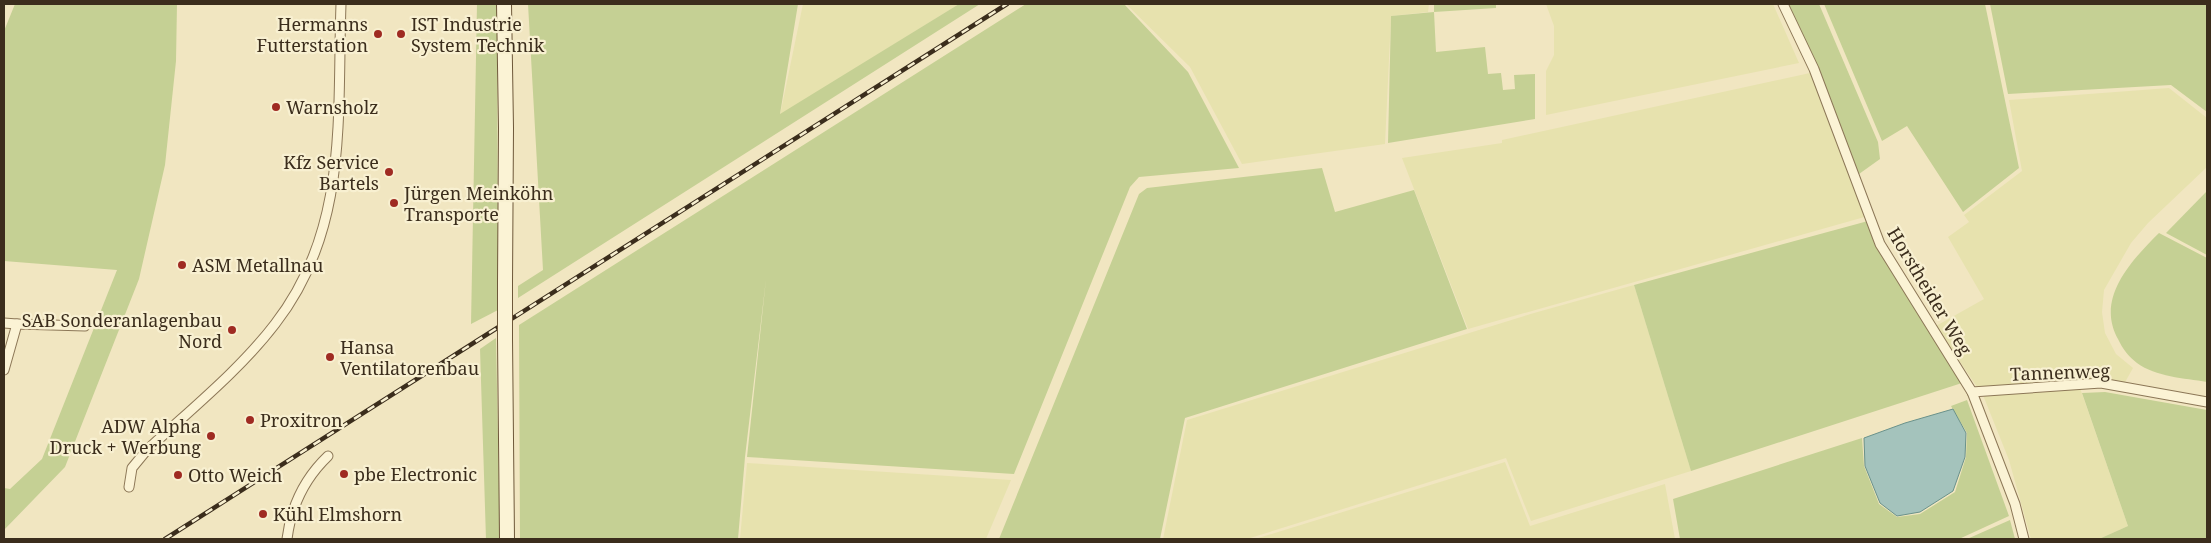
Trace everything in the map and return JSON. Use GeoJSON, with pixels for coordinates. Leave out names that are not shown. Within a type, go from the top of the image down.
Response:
{"type":"FeatureCollection","features":[{"type":"Feature","properties":{"kind":"main road"},"geometry":{"type":"LineString","coordinates":[[504,4],[506,128],[504,283],[507,539]]}},
{"type":"Feature","properties":{"kind":"street"},"geometry":{"type":"LineString","coordinates":[[128,487],[132,468],[146,451],[256,346],[275,324],[305,277],[321,236],[333,188],[338,132],[341,4]]}},
{"type":"Feature","properties":{"kind":"street","name":"Horstheider Weg"},"geometry":{"type":"LineString","coordinates":[[1783,4],[1814,69],[1880,244],[1972,392],[2015,504],[2024,539]]}},
{"type":"Feature","properties":{"kind":"street"},"geometry":{"type":"LineString","coordinates":[[4,323],[85,326]]}},
{"type":"Feature","properties":{"kind":"street"},"geometry":{"type":"LineString","coordinates":[[5,363],[17,324]]}},
{"type":"Feature","properties":{"kind":"street","name":"Tannenweg"},"geometry":{"type":"LineString","coordinates":[[1972,392],[2101,383],[2207,402]]}},
{"type":"Feature","properties":{"kind":"street"},"geometry":{"type":"LineString","coordinates":[[287,539],[304,485],[313,470],[328,456]]}},
{"type":"Feature","properties":{"kind":"shaded area"},"geometry":{"type":"Polygon","coordinates":[[[803,4],[959,4],[780,115],[803,4]]]}},
{"type":"Feature","properties":{"kind":"shaded area"},"geometry":{"type":"Polygon","coordinates":[[[1126,4],[1429,4],[1428,12],[1391,16],[1385,144],[1242,164],[1190,67],[1126,4]]]}},
{"type":"Feature","properties":{"kind":"shaded area"},"geometry":{"type":"Polygon","coordinates":[[[1546,4],[1773,4],[1799,63],[1546,115],[1546,71],[1554,55],[1554,26],[1546,4]]]}},
{"type":"Feature","properties":{"kind":"shaded area"},"geometry":{"type":"Polygon","coordinates":[[[1810,73],[1868,216],[1468,329],[1402,158],[1502,143],[1502,140],[1810,73]]]}},
{"type":"Feature","properties":{"kind":"shaded area"},"geometry":{"type":"Polygon","coordinates":[[[2169,88],[2207,118],[2207,167],[2148,223],[2131,243],[2104,290],[2102,312],[2105,333],[2116,354],[2133,368],[2124,384],[2102,379],[1977,387],[1936,326],[1984,299],[1948,237],[1969,222],[1964,215],[2022,171],[2009,100],[2169,88]]]}},
{"type":"Feature","properties":{"kind":"shaded area"},"geometry":{"type":"Polygon","coordinates":[[[1634,285],[1691,471],[1531,521],[1506,458],[1247,539],[1163,539],[1187,420],[1534,313],[1634,285]]]}},
{"type":"Feature","properties":{"kind":"shaded area"},"geometry":{"type":"Polygon","coordinates":[[[2080,388],[2128,526],[2099,539],[2031,539],[2009,460],[1983,395],[2080,388]]]}},
{"type":"Feature","properties":{"kind":"shaded area"},"geometry":{"type":"Polygon","coordinates":[[[1505,462],[1530,526],[1665,484],[1675,539],[1255,539],[1505,462]]]}},
{"type":"Feature","properties":{"kind":"shaded area"},"geometry":{"type":"Polygon","coordinates":[[[747,463],[1011,480],[986,539],[740,539],[747,463]]]}},
{"type":"Feature","properties":{"kind":"green space"},"geometry":{"type":"Polygon","coordinates":[[[15,4],[177,4],[176,61],[165,165],[139,279],[65,467],[4,530],[4,488],[10,489],[42,459],[117,270],[4,261],[4,31],[15,4]]]}},
{"type":"Feature","properties":{"kind":"green space"},"geometry":{"type":"Polygon","coordinates":[[[477,4],[497,4],[498,310],[471,324],[477,4]]]}},
{"type":"Feature","properties":{"kind":"green space"},"geometry":{"type":"Polygon","coordinates":[[[528,4],[798,4],[780,114],[959,4],[980,4],[518,298],[518,286],[543,270],[528,4]]]}},
{"type":"Feature","properties":{"kind":"green space"},"geometry":{"type":"Polygon","coordinates":[[[1026,4],[1124,4],[1188,72],[1239,168],[1139,177],[1130,187],[1014,474],[747,457],[766,279],[745,457],[738,539],[520,539],[519,325],[1026,4]]]}},
{"type":"Feature","properties":{"kind":"green space"},"geometry":{"type":"Polygon","coordinates":[[[1434,4],[1496,4],[1496,8],[1434,12],[1434,4]]]}},
{"type":"Feature","properties":{"kind":"green space"},"geometry":{"type":"Polygon","coordinates":[[[1787,4],[1819,4],[1878,142],[1880,159],[1859,174],[1822,78],[1787,4]]]}},
{"type":"Feature","properties":{"kind":"green space"},"geometry":{"type":"Polygon","coordinates":[[[1824,4],[1985,4],[2019,168],[1963,212],[1907,126],[1882,141],[1824,4]]]}},
{"type":"Feature","properties":{"kind":"green space"},"geometry":{"type":"Polygon","coordinates":[[[1990,4],[2207,4],[2207,112],[2171,85],[2008,94],[1990,4]]]}},
{"type":"Feature","properties":{"kind":"green space"},"geometry":{"type":"Polygon","coordinates":[[[1434,12],[1436,52],[1485,47],[1488,74],[1501,73],[1503,90],[1515,89],[1514,75],[1535,74],[1535,119],[1388,143],[1391,16],[1434,12]]]}},
{"type":"Feature","properties":{"kind":"green space"},"geometry":{"type":"Polygon","coordinates":[[[1322,168],[1335,212],[1414,190],[1467,329],[1185,418],[1160,539],[999,539],[1139,194],[1147,188],[1322,168]]]}},
{"type":"Feature","properties":{"kind":"green space"},"geometry":{"type":"Polygon","coordinates":[[[2207,191],[2207,255],[2166,233],[2207,191]]]}},
{"type":"Feature","properties":{"kind":"green space"},"geometry":{"type":"Polygon","coordinates":[[[1868,221],[1965,382],[1691,471],[1634,285],[1868,221]]]}},
{"type":"Feature","properties":{"kind":"green space"},"geometry":{"type":"Polygon","coordinates":[[[2159,233],[2207,258],[2207,382],[2170,376],[2145,368],[2134,361],[2124,349],[2112,324],[2111,309],[2120,281],[2138,255],[2159,233]]]}},
{"type":"Feature","properties":{"kind":"green space"},"geometry":{"type":"Polygon","coordinates":[[[496,338],[500,539],[486,539],[480,349],[496,338]]]}},
{"type":"Feature","properties":{"kind":"green space"},"geometry":{"type":"Polygon","coordinates":[[[2105,392],[2207,410],[2207,539],[2099,539],[2128,526],[2082,393],[2105,392]]]}},
{"type":"Feature","properties":{"kind":"green space"},"geometry":{"type":"Polygon","coordinates":[[[1967,400],[2009,516],[1959,539],[1680,539],[1673,499],[1862,438],[1864,466],[1879,504],[1897,517],[1920,514],[1955,492],[1966,457],[1967,433],[1951,406],[1967,400]]]}},
{"type":"Feature","properties":{"kind":"green space"},"geometry":{"type":"Polygon","coordinates":[[[2010,520],[2015,539],[1967,539],[2010,520]]]}},
{"type":"Feature","properties":{"kind":"water"},"geometry":{"type":"Polygon","coordinates":[[[1953,409],[1966,433],[1965,457],[1953,491],[1920,512],[1897,516],[1880,503],[1865,466],[1864,438],[1905,423],[1953,409]]]}},
{"type":"Feature","properties":{"kind":"railway"},"geometry":{"type":"LineString","coordinates":[[165,539],[1007,4]]}},
{"type":"Feature","properties":{"kind":"place","name":"Hermanns Futterstation"},"geometry":{"type":"Point","coordinates":[378,34]}},
{"type":"Feature","properties":{"kind":"place","name":"IST Industrie System Technik"},"geometry":{"type":"Point","coordinates":[401,34]}},
{"type":"Feature","properties":{"kind":"place","name":"Warnsholz"},"geometry":{"type":"Point","coordinates":[276,107]}},
{"type":"Feature","properties":{"kind":"place","name":"Kfz Service Bartels"},"geometry":{"type":"Point","coordinates":[389,172]}},
{"type":"Feature","properties":{"kind":"place","name":"Jürgen Meinköhn Transporte"},"geometry":{"type":"Point","coordinates":[394,203]}},
{"type":"Feature","properties":{"kind":"place","name":"ASM Metallnau"},"geometry":{"type":"Point","coordinates":[182,265]}},
{"type":"Feature","properties":{"kind":"place","name":"SAB Sonderanlagenbau Nord"},"geometry":{"type":"Point","coordinates":[232,330]}},
{"type":"Feature","properties":{"kind":"place","name":"Hansa Ventilatorenbau"},"geometry":{"type":"Point","coordinates":[330,357]}},
{"type":"Feature","properties":{"kind":"place","name":"Proxitron"},"geometry":{"type":"Point","coordinates":[250,420]}},
{"type":"Feature","properties":{"kind":"place","name":"ADW Alpha Druck + Werbung"},"geometry":{"type":"Point","coordinates":[211,436]}},
{"type":"Feature","properties":{"kind":"place","name":"pbe Electronic"},"geometry":{"type":"Point","coordinates":[344,474]}},
{"type":"Feature","properties":{"kind":"place","name":"Otto Weich"},"geometry":{"type":"Point","coordinates":[178,475]}},
{"type":"Feature","properties":{"kind":"place","name":"Kühl Elmshorn"},"geometry":{"type":"Point","coordinates":[263,514]}}]}
